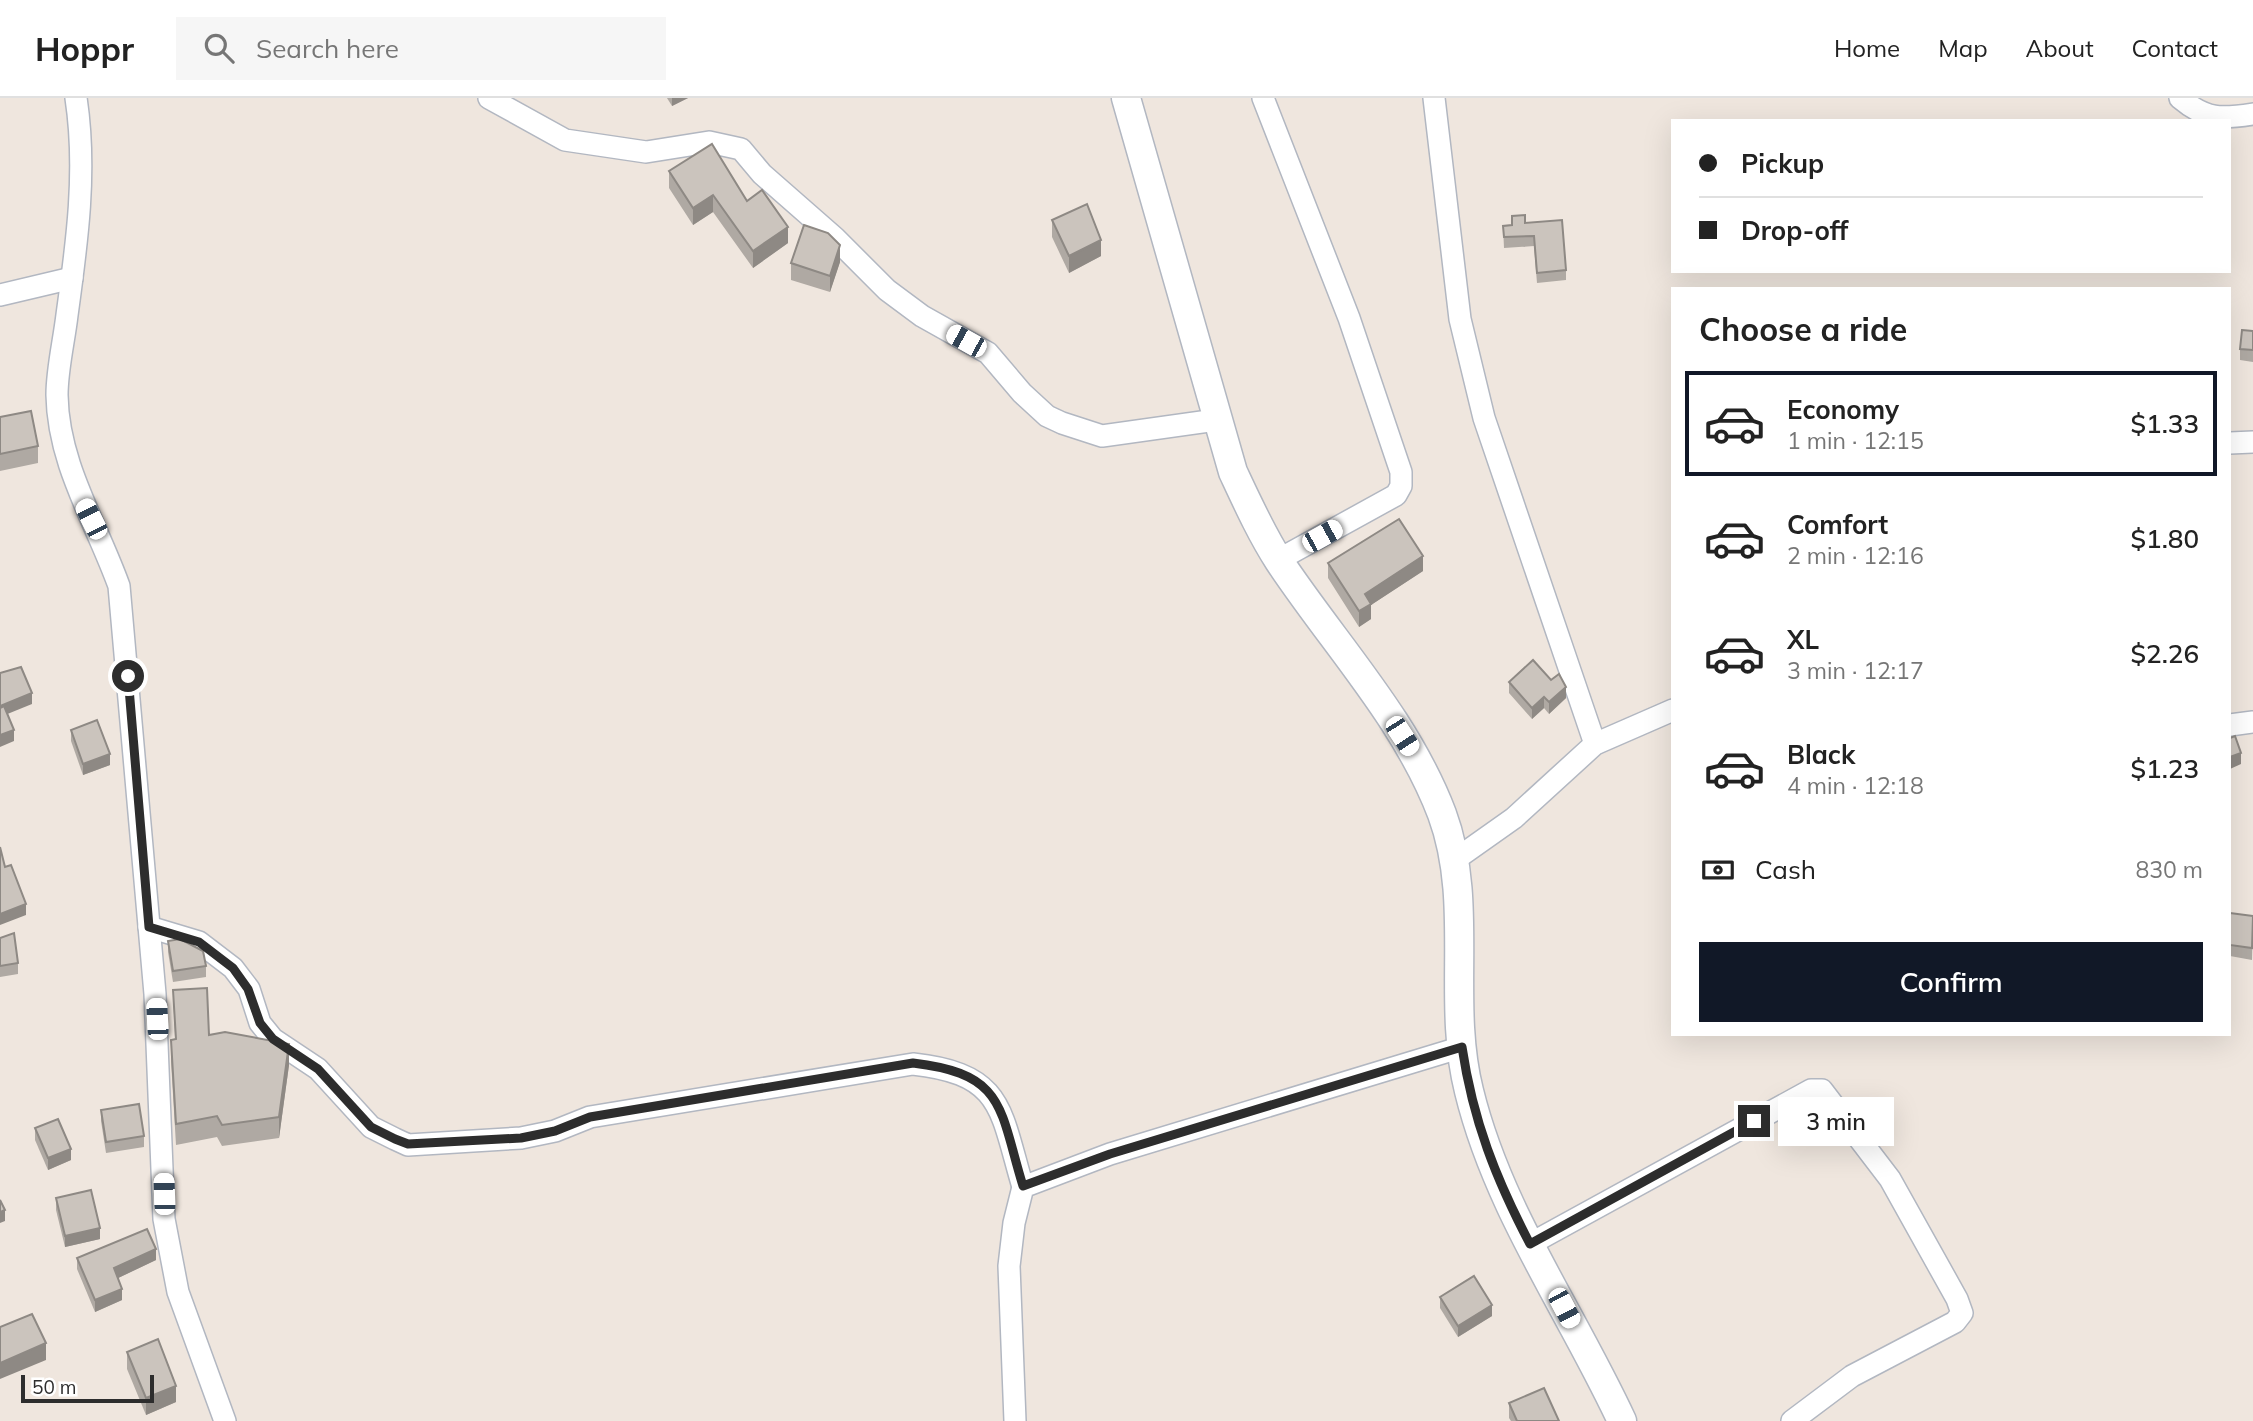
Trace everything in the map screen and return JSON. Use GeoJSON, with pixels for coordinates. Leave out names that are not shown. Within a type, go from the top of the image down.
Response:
{"type":"FeatureCollection","features":[{"type":"Feature","properties":{"kind":"street"},"geometry":{"type":"LineString","coordinates":[[76,98],[81,144],[79,223],[57,393],[61,440],[79,495],[103,542],[119,586],[155,994],[164,1220],[178,1292],[225,1421]]}},
{"type":"Feature","properties":{"kind":"street"},"geometry":{"type":"LineString","coordinates":[[489,98],[565,140],[646,152],[709,142],[741,149],[762,174],[835,238],[887,290],[922,316],[989,353],[1022,393],[1047,416],[1062,423],[1102,436],[1216,420]]}},
{"type":"Feature","properties":{"kind":"street"},"geometry":{"type":"LineString","coordinates":[[1263,98],[1349,318],[1401,472],[1401,486],[1396,495],[1278,560]]}},
{"type":"Feature","properties":{"kind":"street"},"geometry":{"type":"LineString","coordinates":[[1434,98],[1460,319],[1484,418],[1595,744]]}},
{"type":"Feature","properties":{"kind":"street"},"geometry":{"type":"LineString","coordinates":[[2180,98],[2194,110],[2221,119],[2253,114]]}},
{"type":"Feature","properties":{"kind":"street"},"geometry":{"type":"LineString","coordinates":[[1130,99],[1216,420],[1238,482],[1278,560],[1372,690],[1417,760],[1441,813],[1456,859],[1462,1047],[1468,1089],[1487,1156],[1622,1421]]}},
{"type":"Feature","properties":{"kind":"street"},"geometry":{"type":"LineString","coordinates":[[0,295],[72,278]]}},
{"type":"Feature","properties":{"kind":"street"},"geometry":{"type":"LineString","coordinates":[[2231,443],[2253,442]]}},
{"type":"Feature","properties":{"kind":"street"},"geometry":{"type":"LineString","coordinates":[[1456,859],[1514,818],[1595,744],[1671,711]]}},
{"type":"Feature","properties":{"kind":"street"},"geometry":{"type":"LineString","coordinates":[[2231,725],[2253,722]]}},
{"type":"Feature","properties":{"kind":"street"},"geometry":{"type":"LineString","coordinates":[[149,927],[199,942],[233,968],[248,989],[260,1023],[273,1039],[318,1069],[371,1127],[408,1144],[521,1138],[555,1131],[590,1117],[913,1063],[942,1067],[978,1080],[988,1089],[1002,1114],[1023,1186],[1014,1223],[1009,1266],[1015,1421]]}},
{"type":"Feature","properties":{"kind":"street"},"geometry":{"type":"LineString","coordinates":[[1023,1186],[1124,1150],[1462,1047]]}},
{"type":"Feature","properties":{"kind":"street"},"geometry":{"type":"LineString","coordinates":[[1530,1244],[1811,1090],[1822,1090],[1890,1179],[1957,1299],[1962,1313],[1955,1322],[1852,1376],[1792,1421]]}},
{"type":"Feature","properties":{"kind":"building"},"geometry":{"type":"Polygon","coordinates":[[[712,144],[747,201],[762,190],[788,227],[753,251],[713,195],[693,208],[669,171],[712,144]]]}},
{"type":"Feature","properties":{"kind":"building"},"geometry":{"type":"Polygon","coordinates":[[[1087,204],[1101,240],[1069,256],[1052,220],[1087,204]]]}},
{"type":"Feature","properties":{"kind":"building"},"geometry":{"type":"Polygon","coordinates":[[[1525,215],[1525,223],[1562,220],[1566,270],[1537,273],[1534,236],[1504,237],[1503,226],[1512,225],[1512,216],[1525,215]]]}},
{"type":"Feature","properties":{"kind":"building"},"geometry":{"type":"Polygon","coordinates":[[[804,225],[828,233],[840,245],[830,276],[791,263],[804,225]]]}},
{"type":"Feature","properties":{"kind":"building"},"geometry":{"type":"Polygon","coordinates":[[[2242,330],[2253,331],[2253,350],[2240,349],[2242,330]]]}},
{"type":"Feature","properties":{"kind":"building"},"geometry":{"type":"Polygon","coordinates":[[[31,411],[38,446],[0,454],[0,417],[31,411]]]}},
{"type":"Feature","properties":{"kind":"building"},"geometry":{"type":"Polygon","coordinates":[[[1399,519],[1423,556],[1365,594],[1371,604],[1359,611],[1328,563],[1399,519]]]}},
{"type":"Feature","properties":{"kind":"building"},"geometry":{"type":"Polygon","coordinates":[[[1533,660],[1551,680],[1559,674],[1566,687],[1549,702],[1544,697],[1532,708],[1509,682],[1533,660]]]}},
{"type":"Feature","properties":{"kind":"building"},"geometry":{"type":"Polygon","coordinates":[[[21,667],[32,693],[0,706],[0,673],[21,667]]]}},
{"type":"Feature","properties":{"kind":"building"},"geometry":{"type":"Polygon","coordinates":[[[4,706],[14,730],[0,735],[0,708],[4,706]]]}},
{"type":"Feature","properties":{"kind":"building"},"geometry":{"type":"Polygon","coordinates":[[[97,720],[110,754],[83,764],[71,730],[97,720]]]}},
{"type":"Feature","properties":{"kind":"building"},"geometry":{"type":"Polygon","coordinates":[[[2235,736],[2241,753],[2231,757],[2231,738],[2235,736]]]}},
{"type":"Feature","properties":{"kind":"building"},"geometry":{"type":"Polygon","coordinates":[[[0,847],[5,867],[11,865],[26,904],[0,914],[0,847]]]}},
{"type":"Feature","properties":{"kind":"building"},"geometry":{"type":"Polygon","coordinates":[[[2231,913],[2253,916],[2252,948],[2231,945],[2231,913]]]}},
{"type":"Feature","properties":{"kind":"building"},"geometry":{"type":"Polygon","coordinates":[[[14,933],[18,963],[0,966],[0,938],[14,933]]]}},
{"type":"Feature","properties":{"kind":"building"},"geometry":{"type":"Polygon","coordinates":[[[180,939],[203,951],[206,966],[173,971],[168,941],[180,939]]]}},
{"type":"Feature","properties":{"kind":"building"},"geometry":{"type":"Polygon","coordinates":[[[207,988],[209,1035],[225,1032],[289,1044],[279,1117],[222,1125],[217,1116],[176,1124],[171,1040],[176,1039],[173,990],[207,988]]]}},
{"type":"Feature","properties":{"kind":"building"},"geometry":{"type":"Polygon","coordinates":[[[139,1104],[144,1136],[106,1142],[101,1110],[139,1104]]]}},
{"type":"Feature","properties":{"kind":"building"},"geometry":{"type":"Polygon","coordinates":[[[58,1119],[71,1149],[48,1158],[35,1128],[58,1119]]]}},
{"type":"Feature","properties":{"kind":"building"},"geometry":{"type":"Polygon","coordinates":[[[91,1190],[100,1228],[65,1236],[56,1198],[91,1190]]]}},
{"type":"Feature","properties":{"kind":"building"},"geometry":{"type":"Polygon","coordinates":[[[147,1229],[156,1249],[114,1268],[122,1289],[95,1300],[77,1258],[147,1229]]]}},
{"type":"Feature","properties":{"kind":"building"},"geometry":{"type":"Polygon","coordinates":[[[1474,1276],[1492,1305],[1458,1326],[1440,1297],[1474,1276]]]}},
{"type":"Feature","properties":{"kind":"building"},"geometry":{"type":"Polygon","coordinates":[[[32,1314],[46,1343],[0,1363],[0,1327],[32,1314]]]}},
{"type":"Feature","properties":{"kind":"building"},"geometry":{"type":"Polygon","coordinates":[[[158,1339],[176,1386],[146,1398],[127,1352],[158,1339]]]}},
{"type":"Feature","properties":{"kind":"building"},"geometry":{"type":"Polygon","coordinates":[[[1544,1388],[1559,1421],[1517,1421],[1509,1403],[1544,1388]]]}},
{"type":"Feature","properties":{"kind":"route"},"geometry":{"type":"LineString","coordinates":[[128,676],[149,927],[199,942],[233,968],[248,989],[260,1023],[273,1039],[318,1069],[371,1127],[408,1144],[521,1138],[555,1131],[590,1117],[913,1063],[942,1067],[978,1080],[988,1089],[1002,1114],[1023,1186],[1110,1154],[1462,1047],[1468,1089],[1487,1156],[1530,1244],[1754,1121]]}}]}
